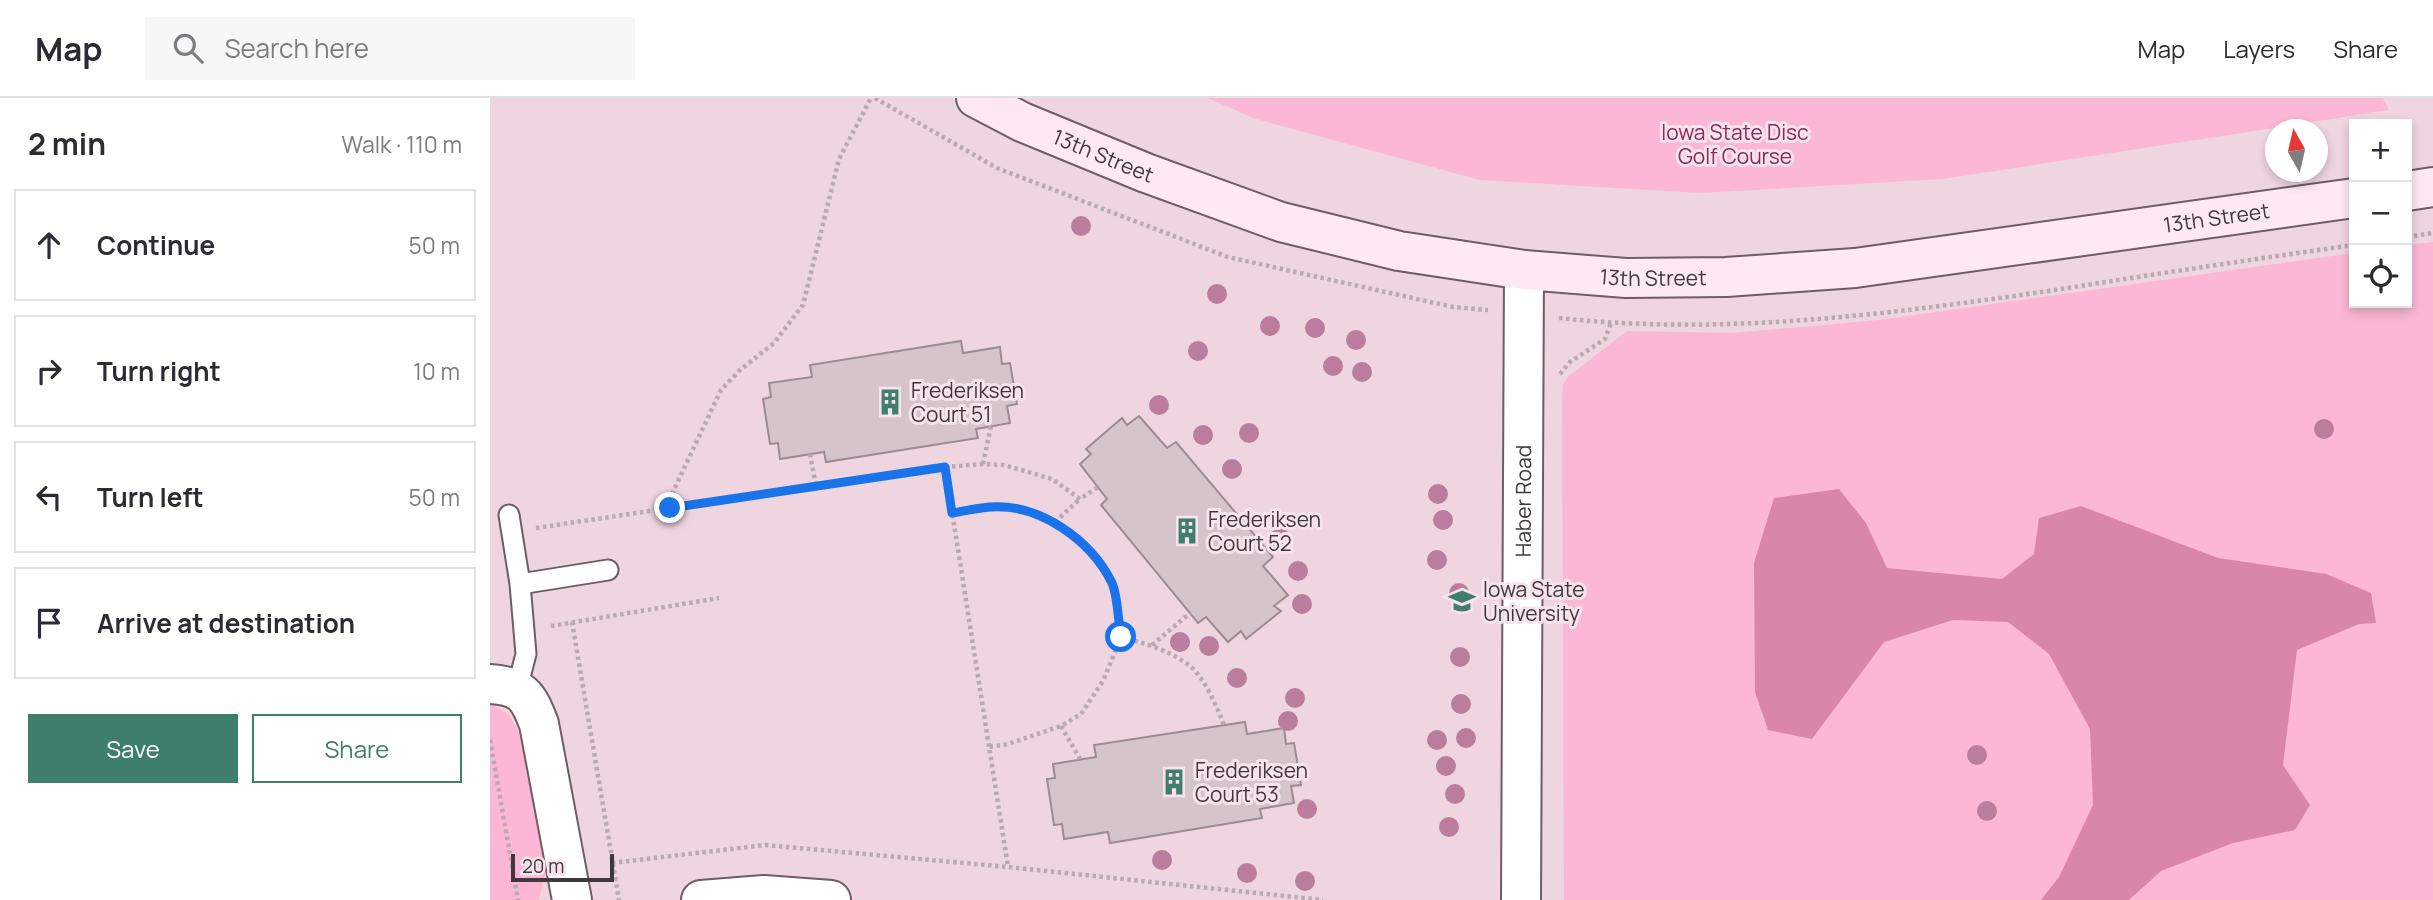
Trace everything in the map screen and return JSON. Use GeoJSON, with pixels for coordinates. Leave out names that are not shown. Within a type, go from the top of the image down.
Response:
{"type":"FeatureCollection","features":[{"type":"Feature","properties":{"kind":"main road","name":"13th Street"},"geometry":{"type":"LineString","coordinates":[[976,98],[1021,122],[1146,173],[1281,222],[1399,251],[1524,270],[1639,278],[1726,277],[1855,268],[2349,199]]}},
{"type":"Feature","properties":{"kind":"main road"},"geometry":{"type":"LineString","coordinates":[[2412,190],[2433,187]]}},
{"type":"Feature","properties":{"kind":"street","name":"Haber Road"},"geometry":{"type":"LineString","coordinates":[[1521,900],[1524,270]]}},
{"type":"Feature","properties":{"kind":"street"},"geometry":{"type":"LineString","coordinates":[[503,687],[531,702],[539,724],[572,900]]}},
{"type":"Feature","properties":{"kind":"street"},"geometry":{"type":"LineString","coordinates":[[701,900],[764,895],[831,900]]}},
{"type":"Feature","properties":{"kind":"lane"},"geometry":{"type":"LineString","coordinates":[[503,687],[526,654],[511,523]]}},
{"type":"Feature","properties":{"kind":"lane"},"geometry":{"type":"LineString","coordinates":[[520,584],[608,570]]}},
{"type":"Feature","properties":{"kind":"path"},"geometry":{"type":"LineString","coordinates":[[670,508],[672,494],[721,390],[740,370],[775,343],[803,305],[839,159],[871,98]]}},
{"type":"Feature","properties":{"kind":"path"},"geometry":{"type":"LineString","coordinates":[[2412,236],[2433,233]]}},
{"type":"Feature","properties":{"kind":"path"},"geometry":{"type":"LineString","coordinates":[[1576,320],[1686,326],[1822,320],[1977,301],[2349,246]]}},
{"type":"Feature","properties":{"kind":"path"},"geometry":{"type":"LineString","coordinates":[[983,464],[991,426]]}},
{"type":"Feature","properties":{"kind":"path"},"geometry":{"type":"LineString","coordinates":[[810,454],[816,486]]}},
{"type":"Feature","properties":{"kind":"path"},"geometry":{"type":"LineString","coordinates":[[511,523],[670,508],[945,467],[983,464],[1004,465],[1052,479],[1080,499]]}},
{"type":"Feature","properties":{"kind":"path"},"geometry":{"type":"LineString","coordinates":[[945,467],[1008,867]]}},
{"type":"Feature","properties":{"kind":"path"},"geometry":{"type":"LineString","coordinates":[[1054,522],[1098,487]]}},
{"type":"Feature","properties":{"kind":"path"},"geometry":{"type":"LineString","coordinates":[[952,513],[992,506],[1027,511],[1061,525],[1088,549],[1113,584],[1121,637],[1103,681],[1081,714],[1061,726],[1008,744],[988,747]]}},
{"type":"Feature","properties":{"kind":"path"},"geometry":{"type":"LineString","coordinates":[[525,632],[719,597]]}},
{"type":"Feature","properties":{"kind":"path"},"geometry":{"type":"LineString","coordinates":[[1152,645],[1190,613]]}},
{"type":"Feature","properties":{"kind":"path"},"geometry":{"type":"LineString","coordinates":[[572,622],[619,900]]}},
{"type":"Feature","properties":{"kind":"path"},"geometry":{"type":"LineString","coordinates":[[1121,637],[1152,645],[1192,668],[1213,699],[1224,725]]}},
{"type":"Feature","properties":{"kind":"path"},"geometry":{"type":"LineString","coordinates":[[1061,726],[1080,759]]}},
{"type":"Feature","properties":{"kind":"path"},"geometry":{"type":"LineString","coordinates":[[490,740],[518,900]]}},
{"type":"Feature","properties":{"kind":"path"},"geometry":{"type":"LineString","coordinates":[[612,863],[765,845],[1323,900]]}},
{"type":"Feature","properties":{"kind":"shaded area","name":"Iowa State University"},"geometry":{"type":"Polygon","coordinates":[[[490,98],[2433,98],[2433,900],[490,900],[490,98]]]}},
{"type":"Feature","properties":{"kind":"shaded area"},"geometry":{"type":"Polygon","coordinates":[[[1839,489],[1866,523],[1887,568],[2002,579],[2034,554],[2039,518],[2081,506],[2218,558],[2326,574],[2371,593],[2376,623],[2359,624],[2297,650],[2283,765],[2310,805],[2295,830],[2233,843],[2161,871],[2129,900],[2041,900],[2059,877],[2093,805],[2090,729],[2049,654],[2008,622],[1953,620],[1884,642],[1812,739],[1768,730],[1755,692],[1754,563],[1774,498],[1839,489]]]}},
{"type":"Feature","properties":{"kind":"green space","name":"Iowa State Disc Golf Course"},"geometry":{"type":"Polygon","coordinates":[[[1208,98],[2383,98],[2389,110],[2328,119],[2265,119],[2265,129],[1943,179],[1700,193],[1480,180],[1253,118],[1208,98]]]}},
{"type":"Feature","properties":{"kind":"green space"},"geometry":{"type":"Polygon","coordinates":[[[2433,242],[2433,900],[1564,900],[1563,384],[1569,376],[1627,331],[1732,333],[1879,320],[2349,254],[2349,308],[2412,308],[2412,244],[2433,242]]]}},
{"type":"Feature","properties":{"kind":"green space"},"geometry":{"type":"Polygon","coordinates":[[[490,703],[508,714],[527,744],[547,865],[539,900],[490,900],[490,703]]]}},
{"type":"Feature","properties":{"kind":"building","name":"Frederiksen Court 51"},"geometry":{"type":"Polygon","coordinates":[[[961,341],[963,353],[1000,347],[1002,364],[1010,363],[1017,404],[1007,406],[1010,423],[976,429],[978,438],[826,462],[824,452],[780,459],[778,443],[770,444],[763,399],[771,397],[769,383],[812,377],[810,365],[961,341]]]}},
{"type":"Feature","properties":{"kind":"building","name":"Frederiksen Court 52"},"geometry":{"type":"Polygon","coordinates":[[[1139,416],[1167,448],[1176,442],[1273,557],[1263,566],[1288,595],[1274,606],[1281,611],[1246,639],[1241,631],[1228,642],[1206,617],[1198,623],[1101,505],[1107,499],[1080,464],[1091,454],[1086,449],[1122,418],[1127,425],[1139,416]]]}},
{"type":"Feature","properties":{"kind":"building","name":"Frederiksen Court 53"},"geometry":{"type":"Polygon","coordinates":[[[1245,722],[1247,734],[1284,728],[1286,744],[1294,743],[1301,785],[1291,786],[1294,803],[1260,809],[1262,818],[1110,843],[1108,832],[1064,839],[1062,824],[1054,825],[1047,779],[1055,778],[1053,764],[1096,757],[1094,745],[1245,722]]]}},
{"type":"Feature","properties":{"kind":"place","name":"Frederiksen Court 51"},"geometry":{"type":"Point","coordinates":[890,402]}},
{"type":"Feature","properties":{"kind":"place","name":"Frederiksen Court 52"},"geometry":{"type":"Point","coordinates":[1187,531]}},
{"type":"Feature","properties":{"kind":"place","name":"Iowa State University"},"geometry":{"type":"Point","coordinates":[1462,601]}},
{"type":"Feature","properties":{"kind":"place","name":"Frederiksen Court 53"},"geometry":{"type":"Point","coordinates":[1174,782]}},
{"type":"Feature","properties":{"kind":"route"},"geometry":{"type":"LineString","coordinates":[[670,508],[945,467],[952,513],[992,506],[1027,511],[1061,525],[1088,549],[1113,584],[1121,637]]}}]}
